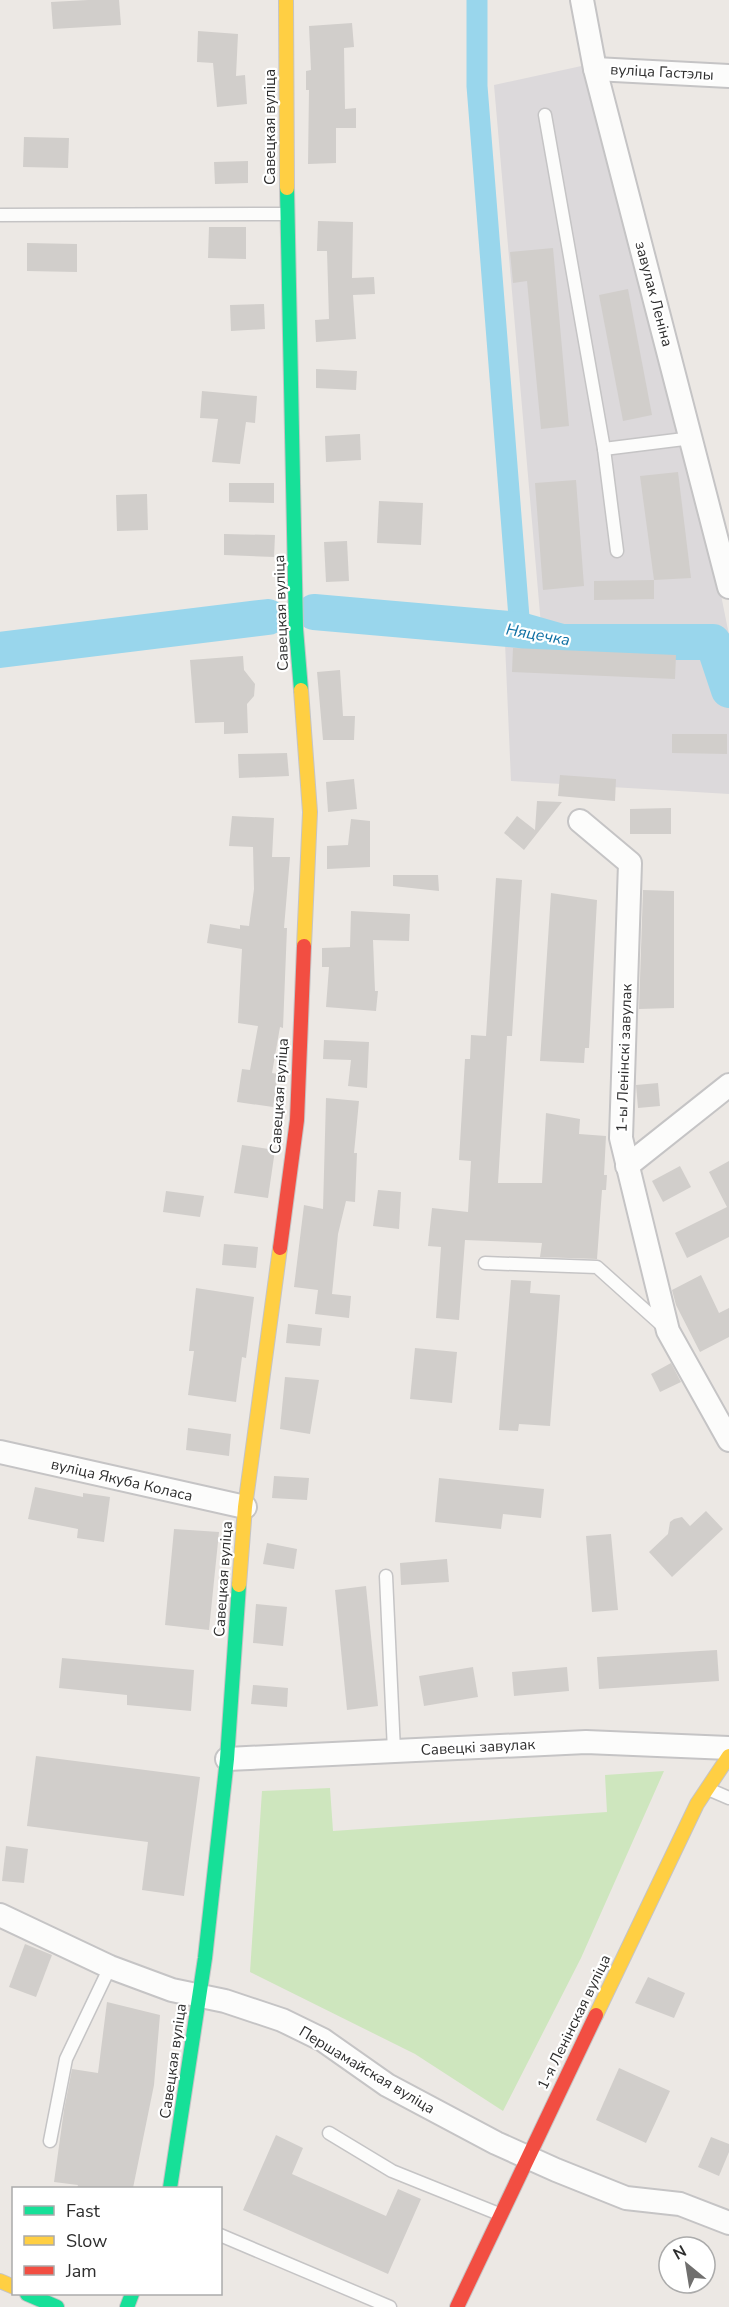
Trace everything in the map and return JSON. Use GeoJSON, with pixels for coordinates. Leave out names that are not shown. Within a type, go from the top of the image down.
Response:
{"type":"FeatureCollection","features":[{"type":"Feature","properties":{"kind":"street","name":"Савецкая вуліца"},"geometry":{"type":"LineString","coordinates":[[170,2187],[195,2030],[227,1759],[245,1507],[297,1120],[310,812],[296,629],[287,214],[286,0]]}},
{"type":"Feature","properties":{"kind":"street","name":"завулак Леніна"},"geometry":{"type":"LineString","coordinates":[[582,0],[595,69],[729,587]]}},
{"type":"Feature","properties":{"kind":"street","name":"вуліца Гастэлы"},"geometry":{"type":"LineString","coordinates":[[595,69],[726,74]]}},
{"type":"Feature","properties":{"kind":"street","name":"1-ы Ленінскі завулак"},"geometry":{"type":"LineString","coordinates":[[580,821],[630,863],[621,1138],[668,1331],[729,1440]]}},
{"type":"Feature","properties":{"kind":"street"},"geometry":{"type":"LineString","coordinates":[[627,1166],[729,1084]]}},
{"type":"Feature","properties":{"kind":"street","name":"вуліца Якуба Коласа"},"geometry":{"type":"LineString","coordinates":[[0,1452],[245,1507]]}},
{"type":"Feature","properties":{"kind":"street","name":"Савецкі завулак"},"geometry":{"type":"LineString","coordinates":[[227,1759],[586,1742],[729,1748]]}},
{"type":"Feature","properties":{"kind":"street","name":"1-я Ленінская вуліца"},"geometry":{"type":"LineString","coordinates":[[457,2307],[706,1788],[729,1756]]}},
{"type":"Feature","properties":{"kind":"street","name":"Першамайская вуліца"},"geometry":{"type":"LineString","coordinates":[[0,1915],[110,1967],[172,1990],[199,1994],[282,2020],[323,2040],[387,2085],[529,2158],[626,2198],[680,2204],[729,2223]]}},
{"type":"Feature","properties":{"kind":"street"},"geometry":{"type":"LineString","coordinates":[[29,2295],[57,2307]]}},
{"type":"Feature","properties":{"kind":"lane"},"geometry":{"type":"LineString","coordinates":[[545,115],[604,449],[617,551]]}},
{"type":"Feature","properties":{"kind":"lane"},"geometry":{"type":"LineString","coordinates":[[0,215],[287,214]]}},
{"type":"Feature","properties":{"kind":"lane"},"geometry":{"type":"LineString","coordinates":[[604,449],[692,438]]}},
{"type":"Feature","properties":{"kind":"lane"},"geometry":{"type":"LineString","coordinates":[[485,1263],[597,1267],[668,1331]]}},
{"type":"Feature","properties":{"kind":"lane"},"geometry":{"type":"LineString","coordinates":[[386,1576],[394,1751]]}},
{"type":"Feature","properties":{"kind":"lane"},"geometry":{"type":"LineString","coordinates":[[706,1788],[729,1798]]}},
{"type":"Feature","properties":{"kind":"lane"},"geometry":{"type":"LineString","coordinates":[[50,2140],[66,2059],[110,1967]]}},
{"type":"Feature","properties":{"kind":"lane"},"geometry":{"type":"LineString","coordinates":[[329,2133],[392,2171],[500,2214]]}},
{"type":"Feature","properties":{"kind":"lane"},"geometry":{"type":"LineString","coordinates":[[222,2236],[390,2307]]}},
{"type":"Feature","properties":{"kind":"shaded area"},"geometry":{"type":"Polygon","coordinates":[[[586,65],[719,585],[729,635],[729,794],[511,781],[505,643],[541,625],[494,85],[586,65]]]}},
{"type":"Feature","properties":{"kind":"green space"},"geometry":{"type":"Polygon","coordinates":[[[664,1771],[581,1958],[503,2111],[415,2054],[250,1972],[262,1791],[330,1788],[333,1831],[607,1812],[605,1775],[664,1771]]]}},
{"type":"Feature","properties":{"kind":"building"},"geometry":{"type":"Polygon","coordinates":[[[119,0],[121,25],[53,29],[51,2],[119,0]]]}},
{"type":"Feature","properties":{"kind":"building"},"geometry":{"type":"Polygon","coordinates":[[[352,23],[354,47],[344,48],[345,109],[356,108],[356,128],[336,128],[336,163],[308,164],[309,90],[306,90],[306,71],[311,70],[309,26],[352,23]]]}},
{"type":"Feature","properties":{"kind":"building"},"geometry":{"type":"Polygon","coordinates":[[[198,31],[238,34],[236,76],[245,75],[247,104],[217,107],[213,63],[197,62],[198,31]]]}},
{"type":"Feature","properties":{"kind":"building"},"geometry":{"type":"Polygon","coordinates":[[[24,137],[69,138],[68,168],[23,167],[24,137]]]}},
{"type":"Feature","properties":{"kind":"building"},"geometry":{"type":"Polygon","coordinates":[[[248,161],[248,183],[215,184],[214,162],[248,161]]]}},
{"type":"Feature","properties":{"kind":"building"},"geometry":{"type":"Polygon","coordinates":[[[318,221],[353,222],[352,278],[374,277],[375,294],[353,295],[356,339],[316,342],[315,320],[329,319],[327,251],[317,251],[318,221]]]}},
{"type":"Feature","properties":{"kind":"building"},"geometry":{"type":"Polygon","coordinates":[[[209,227],[246,227],[246,259],[208,258],[209,227]]]}},
{"type":"Feature","properties":{"kind":"building"},"geometry":{"type":"Polygon","coordinates":[[[27,243],[77,244],[77,272],[27,271],[27,243]]]}},
{"type":"Feature","properties":{"kind":"building"},"geometry":{"type":"Polygon","coordinates":[[[553,248],[569,426],[541,429],[527,281],[513,283],[510,252],[553,248]]]}},
{"type":"Feature","properties":{"kind":"building"},"geometry":{"type":"Polygon","coordinates":[[[628,289],[652,415],[623,421],[599,295],[628,289]]]}},
{"type":"Feature","properties":{"kind":"building"},"geometry":{"type":"Polygon","coordinates":[[[264,304],[265,329],[231,331],[230,305],[264,304]]]}},
{"type":"Feature","properties":{"kind":"building"},"geometry":{"type":"Polygon","coordinates":[[[316,369],[357,371],[356,390],[316,388],[316,369]]]}},
{"type":"Feature","properties":{"kind":"building"},"geometry":{"type":"Polygon","coordinates":[[[202,391],[257,396],[255,423],[246,422],[240,464],[212,462],[218,419],[200,418],[202,391]]]}},
{"type":"Feature","properties":{"kind":"building"},"geometry":{"type":"Polygon","coordinates":[[[360,434],[361,460],[326,462],[325,436],[360,434]]]}},
{"type":"Feature","properties":{"kind":"building"},"geometry":{"type":"Polygon","coordinates":[[[678,472],[691,578],[654,580],[640,476],[678,472]]]}},
{"type":"Feature","properties":{"kind":"building"},"geometry":{"type":"Polygon","coordinates":[[[576,480],[584,586],[543,590],[535,483],[576,480]]]}},
{"type":"Feature","properties":{"kind":"building"},"geometry":{"type":"Polygon","coordinates":[[[229,483],[274,483],[274,503],[229,502],[229,483]]]}},
{"type":"Feature","properties":{"kind":"building"},"geometry":{"type":"Polygon","coordinates":[[[147,494],[148,530],[117,531],[116,495],[147,494]]]}},
{"type":"Feature","properties":{"kind":"building"},"geometry":{"type":"Polygon","coordinates":[[[379,501],[423,503],[421,545],[377,543],[379,501]]]}},
{"type":"Feature","properties":{"kind":"building"},"geometry":{"type":"Polygon","coordinates":[[[224,534],[275,535],[274,557],[224,555],[224,534]]]}},
{"type":"Feature","properties":{"kind":"building"},"geometry":{"type":"Polygon","coordinates":[[[347,541],[349,581],[326,582],[324,542],[347,541]]]}},
{"type":"Feature","properties":{"kind":"building"},"geometry":{"type":"Polygon","coordinates":[[[654,580],[654,599],[594,600],[594,581],[654,580]]]}},
{"type":"Feature","properties":{"kind":"building"},"geometry":{"type":"Polygon","coordinates":[[[513,648],[676,655],[675,679],[512,672],[513,648]]]}},
{"type":"Feature","properties":{"kind":"building"},"geometry":{"type":"Polygon","coordinates":[[[243,656],[244,670],[255,684],[254,696],[247,704],[248,733],[224,734],[224,722],[195,723],[190,660],[243,656]]]}},
{"type":"Feature","properties":{"kind":"building"},"geometry":{"type":"Polygon","coordinates":[[[340,670],[343,716],[355,716],[354,740],[323,740],[317,672],[340,670]]]}},
{"type":"Feature","properties":{"kind":"building"},"geometry":{"type":"Polygon","coordinates":[[[672,734],[727,734],[727,754],[672,753],[672,734]]]}},
{"type":"Feature","properties":{"kind":"building"},"geometry":{"type":"Polygon","coordinates":[[[287,753],[289,776],[239,778],[238,754],[287,753]]]}},
{"type":"Feature","properties":{"kind":"building"},"geometry":{"type":"Polygon","coordinates":[[[560,775],[616,779],[615,801],[558,796],[560,775]]]}},
{"type":"Feature","properties":{"kind":"building"},"geometry":{"type":"Polygon","coordinates":[[[354,779],[357,809],[328,812],[326,782],[354,779]]]}},
{"type":"Feature","properties":{"kind":"building"},"geometry":{"type":"Polygon","coordinates":[[[537,801],[562,802],[524,850],[504,833],[517,816],[535,830],[537,801]]]}},
{"type":"Feature","properties":{"kind":"building"},"geometry":{"type":"Polygon","coordinates":[[[671,808],[671,834],[630,834],[630,809],[671,808]]]}},
{"type":"Feature","properties":{"kind":"building"},"geometry":{"type":"Polygon","coordinates":[[[232,816],[274,818],[272,857],[290,857],[284,928],[287,928],[283,1028],[280,1027],[272,1073],[278,1074],[273,1107],[237,1102],[242,1069],[250,1070],[258,1026],[238,1023],[242,949],[207,943],[210,924],[240,929],[240,925],[249,926],[254,889],[253,847],[229,846],[232,816]]]}},
{"type":"Feature","properties":{"kind":"building"},"geometry":{"type":"Polygon","coordinates":[[[351,819],[370,821],[370,867],[327,869],[327,846],[348,845],[351,819]]]}},
{"type":"Feature","properties":{"kind":"building"},"geometry":{"type":"Polygon","coordinates":[[[393,875],[438,875],[439,891],[393,886],[393,875]]]}},
{"type":"Feature","properties":{"kind":"building"},"geometry":{"type":"Polygon","coordinates":[[[496,878],[522,880],[512,1036],[507,1036],[498,1183],[542,1183],[546,1113],[580,1119],[579,1134],[606,1136],[604,1175],[607,1175],[606,1190],[602,1190],[597,1259],[540,1257],[542,1243],[465,1240],[459,1320],[436,1318],[441,1247],[428,1246],[432,1208],[468,1212],[471,1161],[459,1160],[465,1059],[470,1059],[471,1035],[486,1036],[496,878]]]}},
{"type":"Feature","properties":{"kind":"building"},"geometry":{"type":"Polygon","coordinates":[[[643,890],[674,891],[674,1008],[639,1009],[643,890]]]}},
{"type":"Feature","properties":{"kind":"building"},"geometry":{"type":"Polygon","coordinates":[[[551,893],[597,900],[589,1048],[585,1048],[584,1063],[540,1061],[551,893]]]}},
{"type":"Feature","properties":{"kind":"building"},"geometry":{"type":"Polygon","coordinates":[[[351,911],[410,914],[409,941],[373,940],[375,991],[378,991],[376,1011],[326,1007],[329,967],[322,967],[322,948],[350,947],[351,911]]]}},
{"type":"Feature","properties":{"kind":"building"},"geometry":{"type":"Polygon","coordinates":[[[324,1040],[369,1042],[367,1088],[348,1086],[351,1060],[323,1059],[324,1040]]]}},
{"type":"Feature","properties":{"kind":"building"},"geometry":{"type":"Polygon","coordinates":[[[658,1083],[660,1106],[638,1108],[636,1085],[658,1083]]]}},
{"type":"Feature","properties":{"kind":"building"},"geometry":{"type":"Polygon","coordinates":[[[326,1098],[359,1101],[354,1153],[357,1153],[355,1202],[346,1201],[338,1234],[332,1294],[351,1296],[349,1318],[315,1314],[318,1290],[294,1287],[304,1205],[323,1209],[326,1098]]]}},
{"type":"Feature","properties":{"kind":"building"},"geometry":{"type":"Polygon","coordinates":[[[242,1145],[275,1150],[268,1198],[234,1193],[242,1145]]]}},
{"type":"Feature","properties":{"kind":"building"},"geometry":{"type":"Polygon","coordinates":[[[729,1161],[729,1237],[687,1258],[675,1233],[727,1207],[709,1172],[729,1161]]]}},
{"type":"Feature","properties":{"kind":"building"},"geometry":{"type":"Polygon","coordinates":[[[680,1166],[691,1187],[663,1202],[652,1181],[680,1166]]]}},
{"type":"Feature","properties":{"kind":"building"},"geometry":{"type":"Polygon","coordinates":[[[378,1190],[401,1192],[399,1229],[373,1226],[378,1190]]]}},
{"type":"Feature","properties":{"kind":"building"},"geometry":{"type":"Polygon","coordinates":[[[166,1191],[204,1196],[200,1217],[163,1212],[166,1191]]]}},
{"type":"Feature","properties":{"kind":"building"},"geometry":{"type":"Polygon","coordinates":[[[224,1244],[258,1247],[256,1268],[222,1265],[224,1244]]]}},
{"type":"Feature","properties":{"kind":"building"},"geometry":{"type":"Polygon","coordinates":[[[701,1275],[719,1313],[729,1308],[729,1337],[700,1352],[676,1305],[672,1290],[701,1275]]]}},
{"type":"Feature","properties":{"kind":"building"},"geometry":{"type":"Polygon","coordinates":[[[511,1280],[531,1281],[530,1293],[560,1295],[550,1426],[519,1424],[518,1431],[499,1430],[511,1280]]]}},
{"type":"Feature","properties":{"kind":"building"},"geometry":{"type":"Polygon","coordinates":[[[196,1288],[254,1297],[246,1358],[242,1357],[236,1402],[188,1395],[194,1351],[189,1351],[196,1288]]]}},
{"type":"Feature","properties":{"kind":"building"},"geometry":{"type":"Polygon","coordinates":[[[288,1324],[322,1328],[320,1346],[286,1343],[288,1324]]]}},
{"type":"Feature","properties":{"kind":"building"},"geometry":{"type":"Polygon","coordinates":[[[415,1348],[457,1352],[452,1403],[410,1399],[415,1348]]]}},
{"type":"Feature","properties":{"kind":"building"},"geometry":{"type":"Polygon","coordinates":[[[671,1363],[681,1382],[660,1392],[651,1374],[671,1363]]]}},
{"type":"Feature","properties":{"kind":"building"},"geometry":{"type":"Polygon","coordinates":[[[285,1377],[319,1380],[310,1434],[280,1429],[285,1377]]]}},
{"type":"Feature","properties":{"kind":"building"},"geometry":{"type":"Polygon","coordinates":[[[188,1428],[231,1434],[229,1456],[186,1450],[188,1428]]]}},
{"type":"Feature","properties":{"kind":"building"},"geometry":{"type":"Polygon","coordinates":[[[274,1476],[309,1478],[307,1500],[272,1498],[274,1476]]]}},
{"type":"Feature","properties":{"kind":"building"},"geometry":{"type":"Polygon","coordinates":[[[439,1478],[544,1489],[541,1518],[503,1514],[501,1529],[435,1522],[439,1478]]]}},
{"type":"Feature","properties":{"kind":"building"},"geometry":{"type":"Polygon","coordinates":[[[35,1487],[83,1497],[83,1493],[110,1497],[104,1542],[77,1538],[78,1529],[28,1519],[35,1487]]]}},
{"type":"Feature","properties":{"kind":"building"},"geometry":{"type":"Polygon","coordinates":[[[706,1511],[723,1529],[672,1577],[649,1552],[668,1534],[670,1522],[674,1519],[682,1517],[690,1526],[706,1511]]]}},
{"type":"Feature","properties":{"kind":"building"},"geometry":{"type":"Polygon","coordinates":[[[174,1529],[219,1532],[209,1630],[165,1625],[174,1529]]]}},
{"type":"Feature","properties":{"kind":"building"},"geometry":{"type":"Polygon","coordinates":[[[611,1534],[618,1610],[592,1612],[586,1536],[611,1534]]]}},
{"type":"Feature","properties":{"kind":"building"},"geometry":{"type":"Polygon","coordinates":[[[267,1543],[297,1549],[294,1569],[263,1564],[267,1543]]]}},
{"type":"Feature","properties":{"kind":"building"},"geometry":{"type":"Polygon","coordinates":[[[447,1559],[449,1582],[401,1585],[400,1563],[447,1559]]]}},
{"type":"Feature","properties":{"kind":"building"},"geometry":{"type":"Polygon","coordinates":[[[366,1586],[378,1706],[347,1710],[335,1590],[366,1586]]]}},
{"type":"Feature","properties":{"kind":"building"},"geometry":{"type":"Polygon","coordinates":[[[256,1604],[287,1607],[283,1646],[253,1643],[256,1604]]]}},
{"type":"Feature","properties":{"kind":"building"},"geometry":{"type":"Polygon","coordinates":[[[717,1650],[719,1681],[599,1689],[597,1657],[717,1650]]]}},
{"type":"Feature","properties":{"kind":"building"},"geometry":{"type":"Polygon","coordinates":[[[62,1658],[194,1670],[191,1711],[127,1705],[127,1695],[59,1688],[62,1658]]]}},
{"type":"Feature","properties":{"kind":"building"},"geometry":{"type":"Polygon","coordinates":[[[473,1667],[478,1697],[424,1706],[419,1676],[473,1667]]]}},
{"type":"Feature","properties":{"kind":"building"},"geometry":{"type":"Polygon","coordinates":[[[567,1667],[569,1691],[514,1696],[512,1672],[567,1667]]]}},
{"type":"Feature","properties":{"kind":"building"},"geometry":{"type":"Polygon","coordinates":[[[253,1685],[288,1688],[287,1707],[251,1704],[253,1685]]]}},
{"type":"Feature","properties":{"kind":"building"},"geometry":{"type":"Polygon","coordinates":[[[36,1756],[200,1777],[184,1896],[142,1890],[148,1842],[27,1826],[36,1756]]]}},
{"type":"Feature","properties":{"kind":"building"},"geometry":{"type":"Polygon","coordinates":[[[6,1846],[28,1849],[24,1883],[2,1881],[6,1846]]]}},
{"type":"Feature","properties":{"kind":"building"},"geometry":{"type":"Polygon","coordinates":[[[25,1944],[52,1955],[36,1997],[9,1987],[25,1944]]]}},
{"type":"Feature","properties":{"kind":"building"},"geometry":{"type":"Polygon","coordinates":[[[648,1977],[685,1993],[674,2018],[635,2003],[648,1977]]]}},
{"type":"Feature","properties":{"kind":"building"},"geometry":{"type":"Polygon","coordinates":[[[107,2002],[160,2015],[154,2085],[133,2187],[77,2187],[78,2185],[54,2182],[72,2069],[98,2073],[107,2002]]]}},
{"type":"Feature","properties":{"kind":"building"},"geometry":{"type":"Polygon","coordinates":[[[619,2068],[670,2091],[646,2143],[596,2120],[619,2068]]]}},
{"type":"Feature","properties":{"kind":"building"},"geometry":{"type":"Polygon","coordinates":[[[276,2135],[303,2148],[292,2174],[386,2216],[398,2189],[421,2199],[388,2274],[243,2210],[276,2135]]]}},
{"type":"Feature","properties":{"kind":"building"},"geometry":{"type":"Polygon","coordinates":[[[711,2137],[729,2144],[729,2152],[719,2176],[698,2167],[711,2137]]]}},
{"type":"Feature","properties":{"kind":"waterway"},"geometry":{"type":"LineString","coordinates":[[477,0],[477,86],[520,630]]}},
{"type":"Feature","properties":{"kind":"waterway","name":"Няцечка"},"geometry":{"type":"LineString","coordinates":[[314,612],[520,630],[562,642],[713,642],[729,690]]}},
{"type":"Feature","properties":{"kind":"waterway","name":"Няцечка"},"geometry":{"type":"LineString","coordinates":[[0,650],[268,617]]}},
{"type":"Feature","properties":{"kind":"traffic: fast"},"geometry":{"type":"LineString","coordinates":[[287,188],[296,629],[301,690]]}},
{"type":"Feature","properties":{"kind":"traffic: fast"},"geometry":{"type":"LineString","coordinates":[[170,2187],[205,1958],[227,1759],[239,1585]]}},
{"type":"Feature","properties":{"kind":"traffic: fast"},"geometry":{"type":"LineString","coordinates":[[29,2295],[57,2307]]}},
{"type":"Feature","properties":{"kind":"traffic: fast"},"geometry":{"type":"LineString","coordinates":[[127,2307],[132,2295]]}},
{"type":"Feature","properties":{"kind":"traffic: slow"},"geometry":{"type":"LineString","coordinates":[[286,0],[287,188]]}},
{"type":"Feature","properties":{"kind":"traffic: slow"},"geometry":{"type":"LineString","coordinates":[[301,690],[310,812],[304,946]]}},
{"type":"Feature","properties":{"kind":"traffic: slow"},"geometry":{"type":"LineString","coordinates":[[239,1585],[245,1507],[280,1248]]}},
{"type":"Feature","properties":{"kind":"traffic: slow"},"geometry":{"type":"LineString","coordinates":[[596,2015],[697,1804],[729,1756]]}},
{"type":"Feature","properties":{"kind":"traffic: slow"},"geometry":{"type":"LineString","coordinates":[[0,2281],[12,2286]]}},
{"type":"Feature","properties":{"kind":"traffic: jam"},"geometry":{"type":"LineString","coordinates":[[280,1248],[297,1120],[304,946]]}},
{"type":"Feature","properties":{"kind":"traffic: jam"},"geometry":{"type":"LineString","coordinates":[[457,2307],[596,2015]]}}]}
